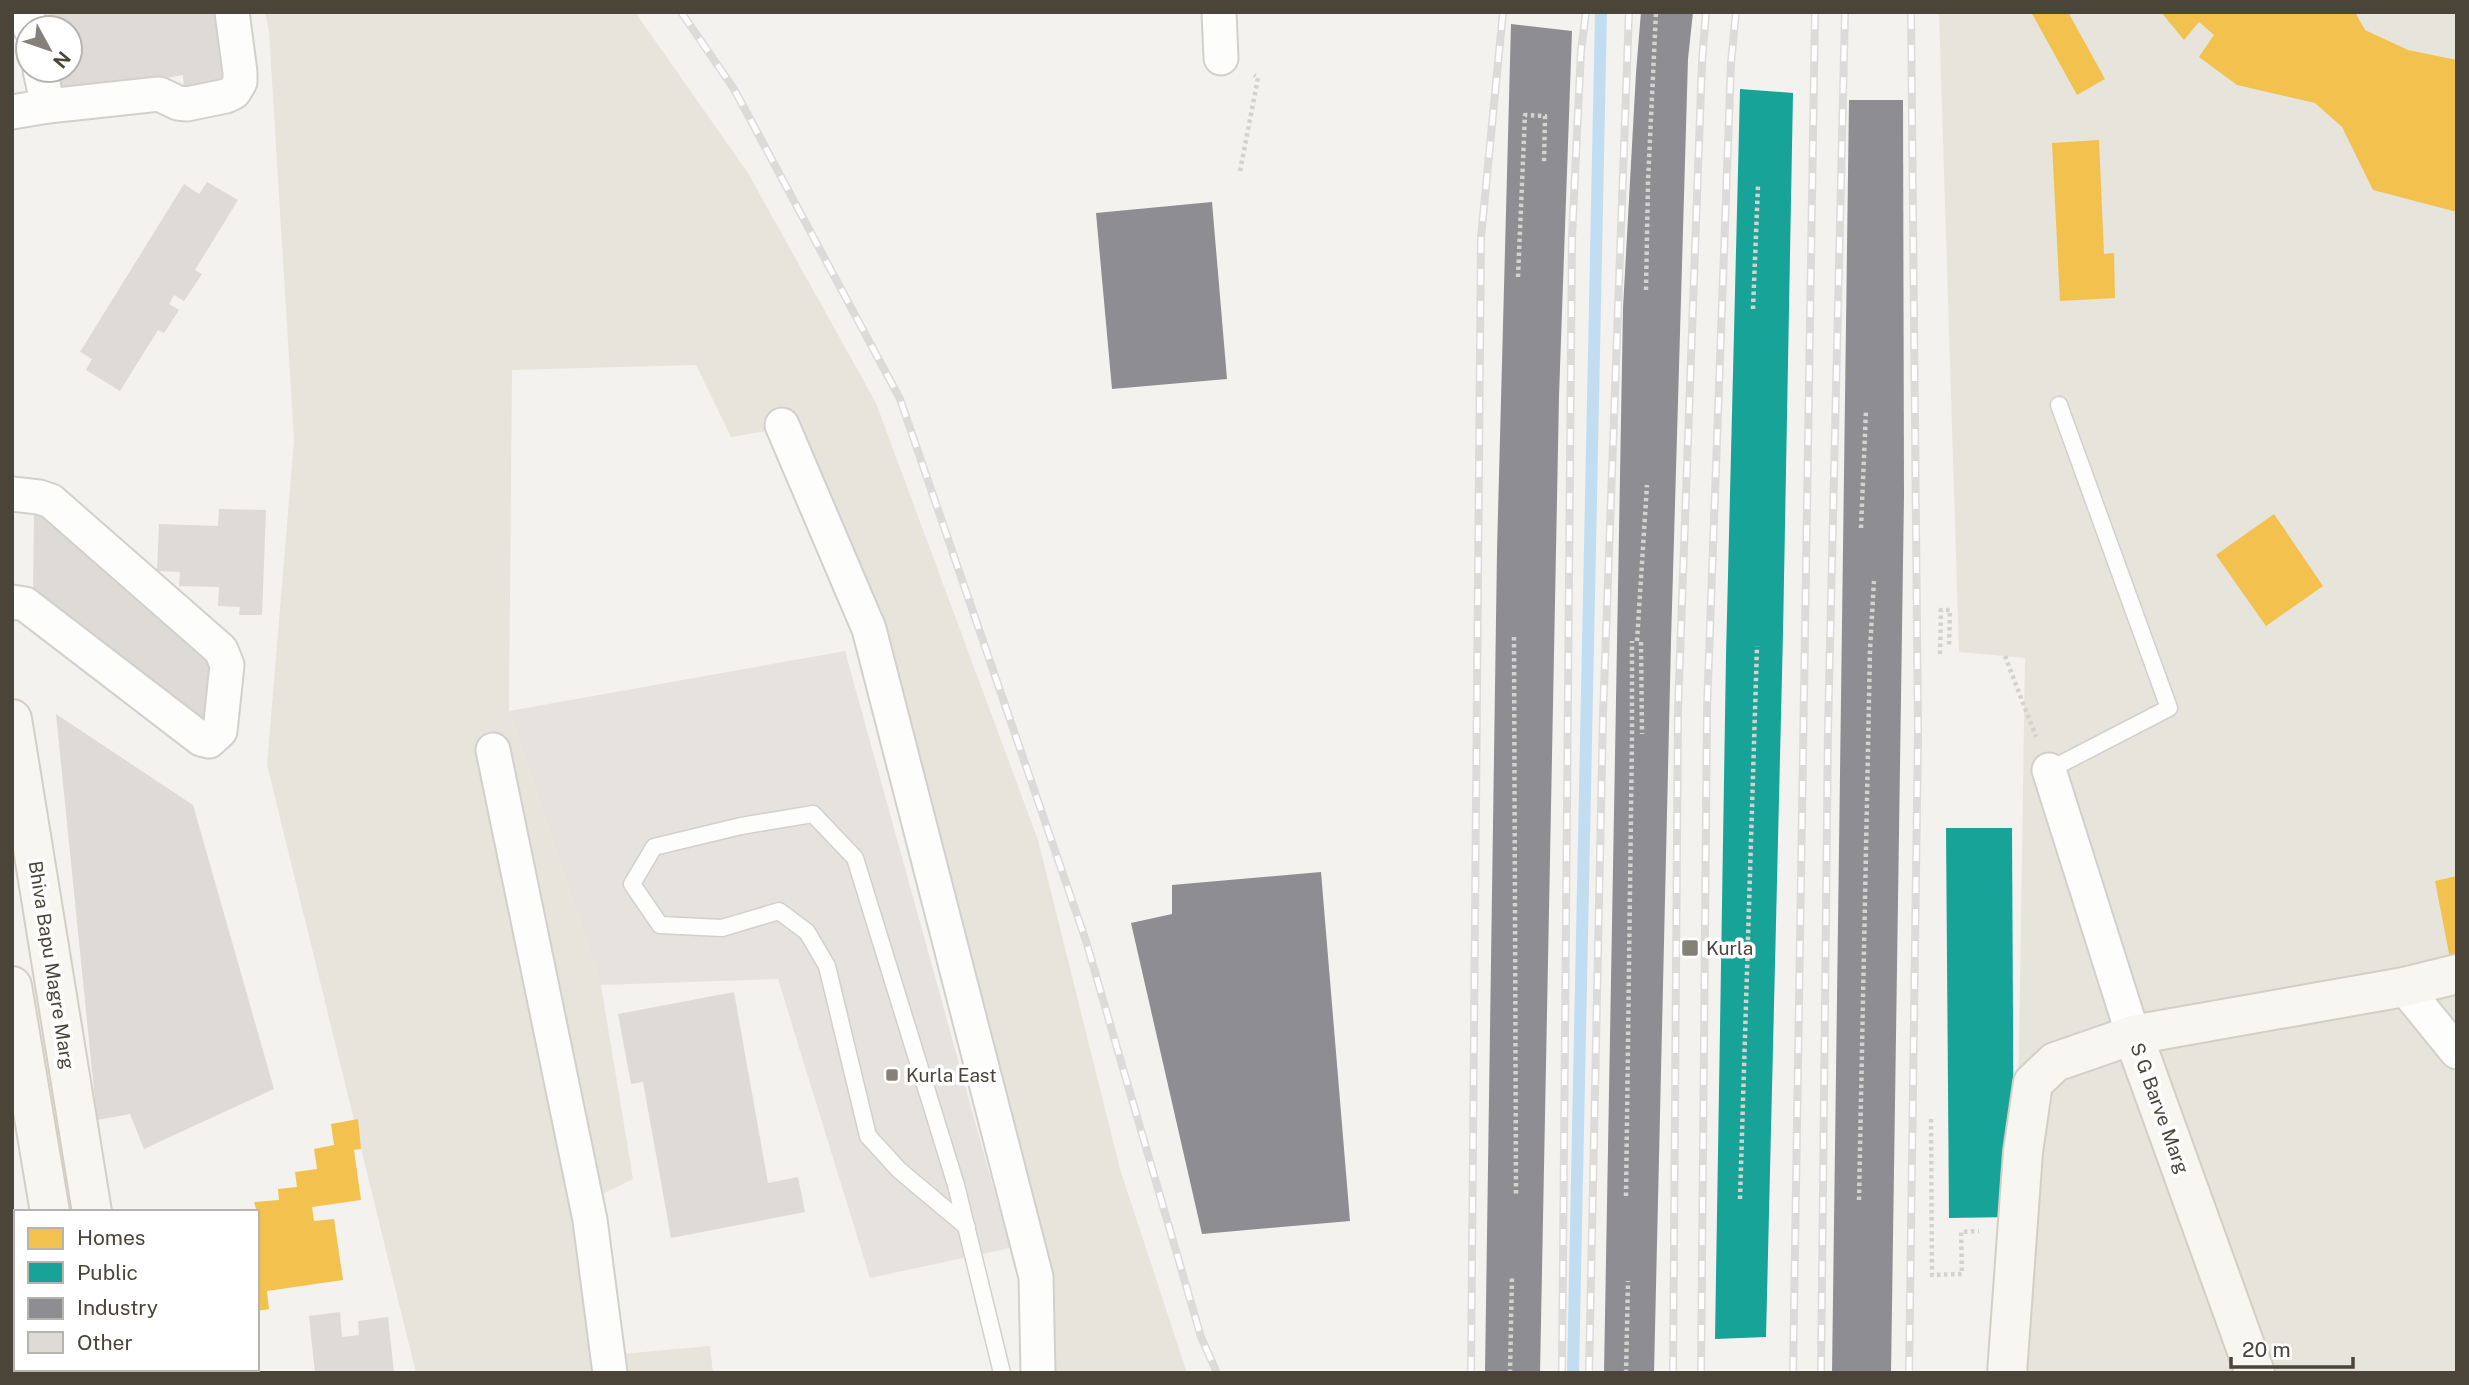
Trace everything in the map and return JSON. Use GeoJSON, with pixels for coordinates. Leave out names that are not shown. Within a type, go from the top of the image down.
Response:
{"type":"FeatureCollection","features":[{"type":"Feature","properties":{"kind":"street"},"geometry":{"type":"LineString","coordinates":[[12,112],[159,94],[187,104],[226,96],[234,92],[240,82],[232,12]]}},
{"type":"Feature","properties":{"kind":"street"},"geometry":{"type":"LineString","coordinates":[[1219,12],[1221,58]]}},
{"type":"Feature","properties":{"kind":"street"},"geometry":{"type":"LineString","coordinates":[[43,84],[48,106]]}},
{"type":"Feature","properties":{"kind":"street"},"geometry":{"type":"LineString","coordinates":[[782,425],[869,629],[1036,1277],[1038,1373]]}},
{"type":"Feature","properties":{"kind":"street"},"geometry":{"type":"LineString","coordinates":[[12,495],[39,497],[51,501],[221,650],[228,665],[220,731],[209,741],[201,739],[25,604],[12,602]]}},
{"type":"Feature","properties":{"kind":"street","name":"Bhiva Bapu Magre Marg"},"geometry":{"type":"LineString","coordinates":[[12,719],[92,1210]]}},
{"type":"Feature","properties":{"kind":"street"},"geometry":{"type":"LineString","coordinates":[[493,750],[590,1220],[610,1373]]}},
{"type":"Feature","properties":{"kind":"street"},"geometry":{"type":"LineString","coordinates":[[2007,1373],[2024,1152],[2033,1083],[2055,1062],[2133,1035],[2049,770]]}},
{"type":"Feature","properties":{"kind":"street","name":"S G Barve Marg"},"geometry":{"type":"LineString","coordinates":[[2255,1373],[2133,1035],[2404,987],[2457,974]]}},
{"type":"Feature","properties":{"kind":"street"},"geometry":{"type":"LineString","coordinates":[[12,986],[50,1210]]}},
{"type":"Feature","properties":{"kind":"street"},"geometry":{"type":"LineString","coordinates":[[2404,987],[2457,1052]]}},
{"type":"Feature","properties":{"kind":"lane"},"geometry":{"type":"LineString","coordinates":[[2049,770],[2169,708],[2059,405]]}},
{"type":"Feature","properties":{"kind":"lane"},"geometry":{"type":"LineString","coordinates":[[967,1227],[899,1170],[868,1136],[827,966],[807,932],[779,911],[722,928],[660,925],[632,884],[654,847],[741,826],[813,814],[855,858],[956,1185],[967,1227],[1002,1373]]}},
{"type":"Feature","properties":{"kind":"path"},"geometry":{"type":"LineString","coordinates":[[1646,290],[1656,12]]}},
{"type":"Feature","properties":{"kind":"path"},"geometry":{"type":"LineString","coordinates":[[1240,171],[1258,78]]}},
{"type":"Feature","properties":{"kind":"path"},"geometry":{"type":"LineString","coordinates":[[1518,276],[1525,116],[1545,116],[1544,162]]}},
{"type":"Feature","properties":{"kind":"path"},"geometry":{"type":"LineString","coordinates":[[1753,309],[1758,186]]}},
{"type":"Feature","properties":{"kind":"path"},"geometry":{"type":"LineString","coordinates":[[1861,528],[1866,410]]}},
{"type":"Feature","properties":{"kind":"path"},"geometry":{"type":"LineString","coordinates":[[1626,1196],[1637,641],[1647,485]]}},
{"type":"Feature","properties":{"kind":"path"},"geometry":{"type":"LineString","coordinates":[[1860,1200],[1870,650],[1874,581]]}},
{"type":"Feature","properties":{"kind":"path"},"geometry":{"type":"LineString","coordinates":[[1940,654],[1941,610],[1950,610],[1949,646]]}},
{"type":"Feature","properties":{"kind":"path"},"geometry":{"type":"LineString","coordinates":[[1514,637],[1516,1195]]}},
{"type":"Feature","properties":{"kind":"path"},"geometry":{"type":"LineString","coordinates":[[1637,641],[1642,734]]}},
{"type":"Feature","properties":{"kind":"path"},"geometry":{"type":"LineString","coordinates":[[1740,1199],[1757,646]]}},
{"type":"Feature","properties":{"kind":"path"},"geometry":{"type":"LineString","coordinates":[[2005,656],[2037,739]]}},
{"type":"Feature","properties":{"kind":"path"},"geometry":{"type":"LineString","coordinates":[[1931,1119],[1932,1275],[1962,1274],[1961,1232],[1981,1231],[1981,1243]]}},
{"type":"Feature","properties":{"kind":"path"},"geometry":{"type":"LineString","coordinates":[[1510,1373],[1512,1277]]}},
{"type":"Feature","properties":{"kind":"path"},"geometry":{"type":"LineString","coordinates":[[1626,1373],[1628,1281]]}},
{"type":"Feature","properties":{"kind":"shaded area"},"geometry":{"type":"Polygon","coordinates":[[[265,12],[635,12],[748,173],[876,403],[1038,840],[1120,1169],[1187,1373],[1054,1373],[797,426],[731,437],[696,365],[512,370],[509,711],[601,985],[633,1179],[576,1207],[610,1355],[710,1346],[713,1373],[416,1373],[267,765],[294,440],[269,32],[265,12]]]}},
{"type":"Feature","properties":{"kind":"shaded area"},"geometry":{"type":"Polygon","coordinates":[[[1939,12],[2457,12],[2457,1373],[2014,1373],[2025,658],[1959,652],[1939,12]]]}},
{"type":"Feature","properties":{"kind":"shaded area"},"geometry":{"type":"Polygon","coordinates":[[[845,651],[1010,1248],[870,1278],[778,979],[601,985],[509,711],[845,651]]]}},
{"type":"Feature","properties":{"kind":"building: Homes"},"geometry":{"type":"Polygon","coordinates":[[[2031,12],[2068,12],[2105,79],[2077,95],[2031,12]]]}},
{"type":"Feature","properties":{"kind":"building: Homes"},"geometry":{"type":"Polygon","coordinates":[[[2161,12],[2355,12],[2365,30],[2408,50],[2457,60],[2457,212],[2373,190],[2342,127],[2315,103],[2237,85],[2199,57],[2214,35],[2199,22],[2184,40],[2161,12]]]}},
{"type":"Feature","properties":{"kind":"building: Homes"},"geometry":{"type":"Polygon","coordinates":[[[2099,140],[2104,254],[2114,253],[2115,298],[2060,301],[2052,143],[2099,140]]]}},
{"type":"Feature","properties":{"kind":"building: Homes"},"geometry":{"type":"Polygon","coordinates":[[[2274,514],[2323,586],[2266,626],[2216,555],[2274,514]]]}},
{"type":"Feature","properties":{"kind":"building: Homes"},"geometry":{"type":"Polygon","coordinates":[[[2457,876],[2457,963],[2451,964],[2435,881],[2457,876]]]}},
{"type":"Feature","properties":{"kind":"building: Homes"},"geometry":{"type":"Polygon","coordinates":[[[358,1119],[361,1149],[354,1150],[361,1200],[312,1207],[314,1221],[334,1219],[343,1280],[267,1291],[269,1309],[259,1311],[259,1210],[256,1210],[254,1202],[279,1200],[278,1189],[297,1187],[295,1172],[317,1169],[314,1149],[334,1145],[331,1124],[358,1119]]]}},
{"type":"Feature","properties":{"kind":"building: Public"},"geometry":{"type":"Polygon","coordinates":[[[1740,89],[1793,93],[1783,633],[1766,1337],[1715,1339],[1726,656],[1740,89]]]}},
{"type":"Feature","properties":{"kind":"building: Public"},"geometry":{"type":"Polygon","coordinates":[[[1946,828],[2012,828],[2014,1217],[1949,1218],[1946,828]]]}},
{"type":"Feature","properties":{"kind":"building: Industry"},"geometry":{"type":"Polygon","coordinates":[[[1641,12],[1693,12],[1688,59],[1671,641],[1654,1373],[1604,1373],[1623,308],[1641,12]]]}},
{"type":"Feature","properties":{"kind":"building: Industry"},"geometry":{"type":"Polygon","coordinates":[[[1511,24],[1572,31],[1559,396],[1540,1373],[1485,1373],[1497,551],[1511,24]]]}},
{"type":"Feature","properties":{"kind":"building: Industry"},"geometry":{"type":"Polygon","coordinates":[[[1849,100],[1903,100],[1904,495],[1891,1373],[1832,1373],[1849,100]]]}},
{"type":"Feature","properties":{"kind":"building: Industry"},"geometry":{"type":"Polygon","coordinates":[[[1212,202],[1227,379],[1112,389],[1096,213],[1212,202]]]}},
{"type":"Feature","properties":{"kind":"building: Industry"},"geometry":{"type":"Polygon","coordinates":[[[1321,872],[1350,1221],[1202,1234],[1131,923],[1172,914],[1172,885],[1321,872]]]}},
{"type":"Feature","properties":{"kind":"building: Other"},"geometry":{"type":"Polygon","coordinates":[[[220,12],[230,84],[184,90],[183,75],[55,98],[54,84],[84,84],[84,14],[49,14],[220,12]]]}},
{"type":"Feature","properties":{"kind":"building: Other"},"geometry":{"type":"Polygon","coordinates":[[[207,182],[238,200],[195,270],[202,274],[184,301],[174,295],[169,304],[179,310],[164,333],[158,330],[120,391],[86,370],[92,359],[80,352],[184,184],[199,194],[207,182]]]}},
{"type":"Feature","properties":{"kind":"building: Other"},"geometry":{"type":"Polygon","coordinates":[[[219,509],[266,510],[262,615],[239,615],[240,607],[218,606],[219,587],[179,586],[180,572],[157,571],[159,524],[218,526],[219,509]]]}},
{"type":"Feature","properties":{"kind":"building: Other"},"geometry":{"type":"Polygon","coordinates":[[[34,510],[215,662],[212,731],[33,597],[34,510]]]}},
{"type":"Feature","properties":{"kind":"building: Other"},"geometry":{"type":"Polygon","coordinates":[[[56,714],[193,805],[274,1089],[144,1149],[130,1114],[97,1120],[56,714]]]}},
{"type":"Feature","properties":{"kind":"building: Other"},"geometry":{"type":"Polygon","coordinates":[[[734,992],[768,1183],[798,1177],[805,1212],[671,1238],[643,1082],[631,1084],[618,1014],[734,992]]]}},
{"type":"Feature","properties":{"kind":"building: Other"},"geometry":{"type":"Polygon","coordinates":[[[340,1312],[342,1337],[359,1335],[358,1321],[388,1317],[394,1373],[315,1373],[309,1316],[340,1312]]]}},
{"type":"Feature","properties":{"kind":"building: Other"},"geometry":{"type":"Polygon","coordinates":[[[154,1371],[256,1373],[154,1373],[154,1371]]]}},
{"type":"Feature","properties":{"kind":"waterway"},"geometry":{"type":"LineString","coordinates":[[1573,1373],[1601,12]]}},
{"type":"Feature","properties":{"kind":"railway"},"geometry":{"type":"LineString","coordinates":[[681,12],[734,89],[900,399],[1086,941],[1201,1337],[1217,1373]]}},
{"type":"Feature","properties":{"kind":"railway"},"geometry":{"type":"LineString","coordinates":[[1471,1373],[1481,237],[1503,12]]}},
{"type":"Feature","properties":{"kind":"railway"},"geometry":{"type":"LineString","coordinates":[[1562,1373],[1572,237],[1581,51],[1586,12]]}},
{"type":"Feature","properties":{"kind":"railway"},"geometry":{"type":"LineString","coordinates":[[1589,1373],[1603,715],[1629,12]]}},
{"type":"Feature","properties":{"kind":"railway"},"geometry":{"type":"LineString","coordinates":[[1673,1373],[1678,709],[1706,12]]}},
{"type":"Feature","properties":{"kind":"railway"},"geometry":{"type":"LineString","coordinates":[[1701,1373],[1707,709],[1731,63],[1736,12]]}},
{"type":"Feature","properties":{"kind":"railway"},"geometry":{"type":"LineString","coordinates":[[1793,1373],[1815,12]]}},
{"type":"Feature","properties":{"kind":"railway"},"geometry":{"type":"LineString","coordinates":[[1821,1373],[1828,728],[1845,12]]}},
{"type":"Feature","properties":{"kind":"railway"},"geometry":{"type":"LineString","coordinates":[[1909,1373],[1918,732],[1911,12]]}},
{"type":"Feature","properties":{"kind":"place","name":"Kurla"},"geometry":{"type":"Point","coordinates":[1690,948]}},
{"type":"Feature","properties":{"kind":"place","name":"Kurla East"},"geometry":{"type":"Point","coordinates":[892,1075]}}]}
